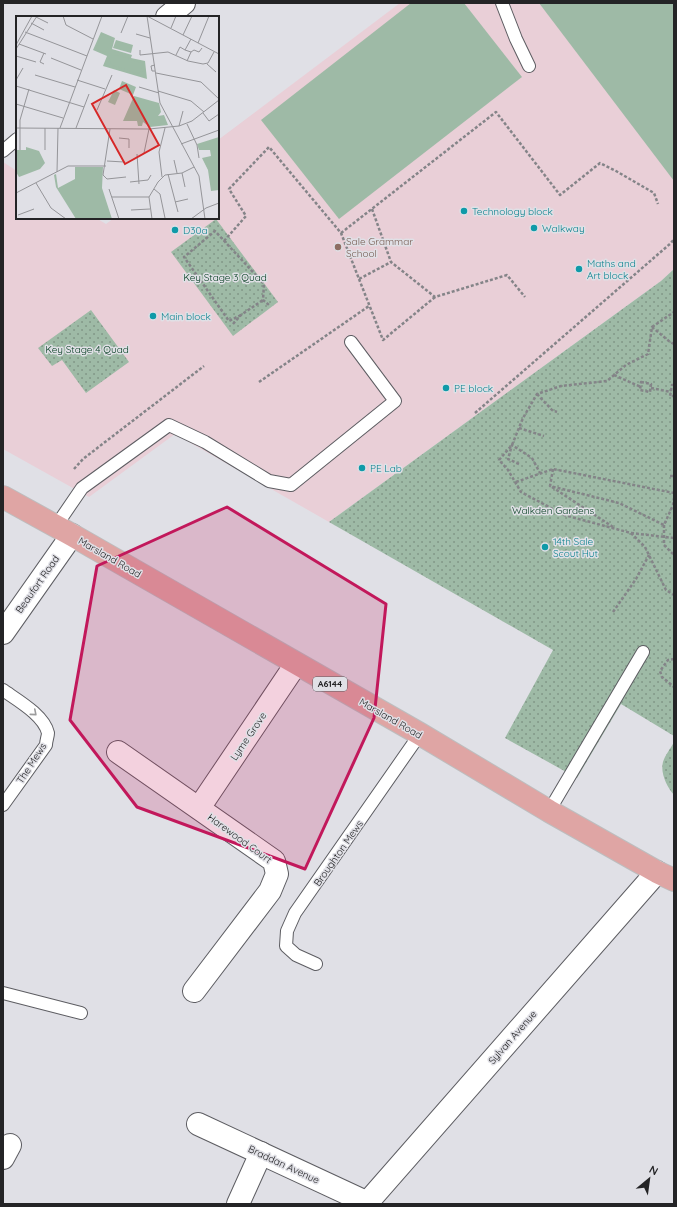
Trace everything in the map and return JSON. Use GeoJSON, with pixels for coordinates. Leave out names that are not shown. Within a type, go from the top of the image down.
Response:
{"type":"FeatureCollection","features":[{"type":"Feature","properties":{"kind":"main road","name":"Marsland Road"},"geometry":{"type":"LineString","coordinates":[[3,497],[64,530],[420,734],[549,811],[665,876]]}},
{"type":"Feature","properties":{"kind":"street"},"geometry":{"type":"LineString","coordinates":[[168,16],[184,3]]}},
{"type":"Feature","properties":{"kind":"street","name":"Beaufort Road"},"geometry":{"type":"LineString","coordinates":[[3,633],[64,530]]}},
{"type":"Feature","properties":{"kind":"street","name":"Lyme Grove"},"geometry":{"type":"LineString","coordinates":[[199,808],[296,664]]}},
{"type":"Feature","properties":{"kind":"street","name":"Harewood Court"},"geometry":{"type":"LineString","coordinates":[[118,752],[274,861],[277,874],[270,891],[194,990]]}},
{"type":"Feature","properties":{"kind":"street","name":"Sylvan Avenue"},"geometry":{"type":"LineString","coordinates":[[369,1203],[665,876]]}},
{"type":"Feature","properties":{"kind":"street","name":"Braddan Avenue"},"geometry":{"type":"LineString","coordinates":[[198,1124],[369,1203]]}},
{"type":"Feature","properties":{"kind":"street"},"geometry":{"type":"LineString","coordinates":[[238,1204],[261,1153]]}},
{"type":"Feature","properties":{"kind":"lane"},"geometry":{"type":"LineString","coordinates":[[502,3],[516,40],[529,66]]}},
{"type":"Feature","properties":{"kind":"lane"},"geometry":{"type":"LineString","coordinates":[[3,151],[16,140]]}},
{"type":"Feature","properties":{"kind":"lane"},"geometry":{"type":"LineString","coordinates":[[64,530],[82,488],[169,424],[205,442],[269,481],[290,485],[395,401],[351,342]]}},
{"type":"Feature","properties":{"kind":"lane"},"geometry":{"type":"LineString","coordinates":[[549,811],[643,652]]}},
{"type":"Feature","properties":{"kind":"lane","name":"The Mews"},"geometry":{"type":"LineString","coordinates":[[3,690],[24,704],[42,720],[48,734],[46,745],[3,805]]}},
{"type":"Feature","properties":{"kind":"lane","name":"Broughton Mews"},"geometry":{"type":"LineString","coordinates":[[316,964],[296,955],[286,946],[287,931],[295,913],[420,734]]}},
{"type":"Feature","properties":{"kind":"lane"},"geometry":{"type":"LineString","coordinates":[[3,993],[81,1013]]}},
{"type":"Feature","properties":{"kind":"path"},"geometry":{"type":"LineString","coordinates":[[341,234],[496,112],[560,195],[600,164],[616,171],[654,193],[658,204]]}},
{"type":"Feature","properties":{"kind":"path"},"geometry":{"type":"LineString","coordinates":[[224,241],[246,216],[229,189],[269,147],[341,234],[383,340],[435,297],[507,275],[526,297]]}},
{"type":"Feature","properties":{"kind":"path"},"geometry":{"type":"LineString","coordinates":[[372,209],[391,262],[435,297]]}},
{"type":"Feature","properties":{"kind":"path"},"geometry":{"type":"LineString","coordinates":[[215,231],[264,284],[263,300],[229,322],[184,257],[215,231]]}},
{"type":"Feature","properties":{"kind":"path"},"geometry":{"type":"LineString","coordinates":[[475,413],[674,239]]}},
{"type":"Feature","properties":{"kind":"path"},"geometry":{"type":"LineString","coordinates":[[359,279],[391,262]]}},
{"type":"Feature","properties":{"kind":"path"},"geometry":{"type":"LineString","coordinates":[[263,300],[269,305]]}},
{"type":"Feature","properties":{"kind":"path"},"geometry":{"type":"LineString","coordinates":[[259,382],[369,306]]}},
{"type":"Feature","properties":{"kind":"path"},"geometry":{"type":"LineString","coordinates":[[519,464],[508,459],[523,418],[537,394],[561,386],[607,381],[626,365],[648,354],[652,327],[674,312]]}},
{"type":"Feature","properties":{"kind":"path"},"geometry":{"type":"LineString","coordinates":[[233,324],[241,315]]}},
{"type":"Feature","properties":{"kind":"path"},"geometry":{"type":"LineString","coordinates":[[652,327],[674,344]]}},
{"type":"Feature","properties":{"kind":"path"},"geometry":{"type":"LineString","coordinates":[[73,471],[83,459],[204,366]]}},
{"type":"Feature","properties":{"kind":"path"},"geometry":{"type":"LineString","coordinates":[[614,375],[640,387],[640,390],[650,392],[651,388]]}},
{"type":"Feature","properties":{"kind":"path"},"geometry":{"type":"LineString","coordinates":[[640,387],[641,382],[651,384],[651,388]]}},
{"type":"Feature","properties":{"kind":"path"},"geometry":{"type":"LineString","coordinates":[[674,385],[672,385],[670,396],[674,396]]}},
{"type":"Feature","properties":{"kind":"path"},"geometry":{"type":"LineString","coordinates":[[651,388],[671,392]]}},
{"type":"Feature","properties":{"kind":"path"},"geometry":{"type":"LineString","coordinates":[[537,394],[552,410],[557,412]]}},
{"type":"Feature","properties":{"kind":"path"},"geometry":{"type":"LineString","coordinates":[[519,428],[544,436]]}},
{"type":"Feature","properties":{"kind":"path"},"geometry":{"type":"LineString","coordinates":[[512,445],[522,449],[532,458],[540,473]]}},
{"type":"Feature","properties":{"kind":"path"},"geometry":{"type":"LineString","coordinates":[[512,445],[499,460],[508,470],[521,492],[564,515],[631,533],[674,538]]}},
{"type":"Feature","properties":{"kind":"path"},"geometry":{"type":"LineString","coordinates":[[516,482],[553,469],[674,493]]}},
{"type":"Feature","properties":{"kind":"path"},"geometry":{"type":"LineString","coordinates":[[550,486],[553,469]]}},
{"type":"Feature","properties":{"kind":"path"},"geometry":{"type":"LineString","coordinates":[[550,486],[615,529]]}},
{"type":"Feature","properties":{"kind":"path"},"geometry":{"type":"LineString","coordinates":[[550,486],[619,503],[664,524]]}},
{"type":"Feature","properties":{"kind":"path"},"geometry":{"type":"LineString","coordinates":[[674,498],[673,505],[664,524],[664,545],[674,555]]}},
{"type":"Feature","properties":{"kind":"path"},"geometry":{"type":"LineString","coordinates":[[631,533],[645,547],[666,590],[674,595]]}},
{"type":"Feature","properties":{"kind":"path"},"geometry":{"type":"LineString","coordinates":[[613,612],[636,579],[649,555]]}},
{"type":"Feature","properties":{"kind":"path"},"geometry":{"type":"LineString","coordinates":[[674,659],[668,660],[660,671],[662,677],[674,687]]}},
{"type":"Feature","properties":{"kind":"highlighted area"},"geometry":{"type":"Polygon","coordinates":[[[227,507],[386,604],[374,718],[305,869],[137,807],[70,720],[97,566],[227,507]]]}},
{"type":"Feature","properties":{"kind":"shaded area","name":"Sale Grammar School"},"geometry":{"type":"Polygon","coordinates":[[[400,3],[674,3],[674,269],[661,281],[329,522],[175,434],[89,497],[3,449],[3,162],[16,170],[16,219],[98,219],[106,224],[113,219],[219,219],[219,139],[400,3]]]}},
{"type":"Feature","properties":{"kind":"green space"},"geometry":{"type":"Polygon","coordinates":[[[411,3],[464,3],[522,77],[339,219],[261,120],[411,3]]]}},
{"type":"Feature","properties":{"kind":"green space"},"geometry":{"type":"Polygon","coordinates":[[[539,3],[674,3],[674,181],[539,3]]]}},
{"type":"Feature","properties":{"kind":"green space","name":"Key Stage 3 Quad"},"geometry":{"type":"Polygon","coordinates":[[[216,219],[278,302],[233,336],[171,252],[216,219]]]}},
{"type":"Feature","properties":{"kind":"green space","name":"Walkden Gardens"},"geometry":{"type":"Polygon","coordinates":[[[674,269],[674,736],[621,704],[577,778],[505,738],[553,650],[329,522],[661,281],[674,269]]]}},
{"type":"Feature","properties":{"kind":"green space","name":"Key Stage 4 Quad"},"geometry":{"type":"Polygon","coordinates":[[[91,310],[129,362],[86,393],[62,360],[52,366],[38,348],[91,310]]]}},
{"type":"Feature","properties":{"kind":"green space"},"geometry":{"type":"Polygon","coordinates":[[[674,742],[674,795],[665,780],[662,766],[665,757],[674,742]]]}},
{"type":"Feature","properties":{"kind":"place","name":"Technology block"},"geometry":{"type":"Point","coordinates":[464,211]}},
{"type":"Feature","properties":{"kind":"place","name":"Walkway"},"geometry":{"type":"Point","coordinates":[534,228]}},
{"type":"Feature","properties":{"kind":"place","name":"D30a"},"geometry":{"type":"Point","coordinates":[175,230]}},
{"type":"Feature","properties":{"kind":"place","name":"Sale Grammar School"},"geometry":{"type":"Point","coordinates":[338,247]}},
{"type":"Feature","properties":{"kind":"place","name":"Maths and Art block"},"geometry":{"type":"Point","coordinates":[579,269]}},
{"type":"Feature","properties":{"kind":"place","name":"Main block"},"geometry":{"type":"Point","coordinates":[153,316]}},
{"type":"Feature","properties":{"kind":"place","name":"PE block"},"geometry":{"type":"Point","coordinates":[446,388]}},
{"type":"Feature","properties":{"kind":"place","name":"PE Lab"},"geometry":{"type":"Point","coordinates":[362,468]}},
{"type":"Feature","properties":{"kind":"place","name":"14th Sale Scout Hut"},"geometry":{"type":"Point","coordinates":[545,547]}}]}
